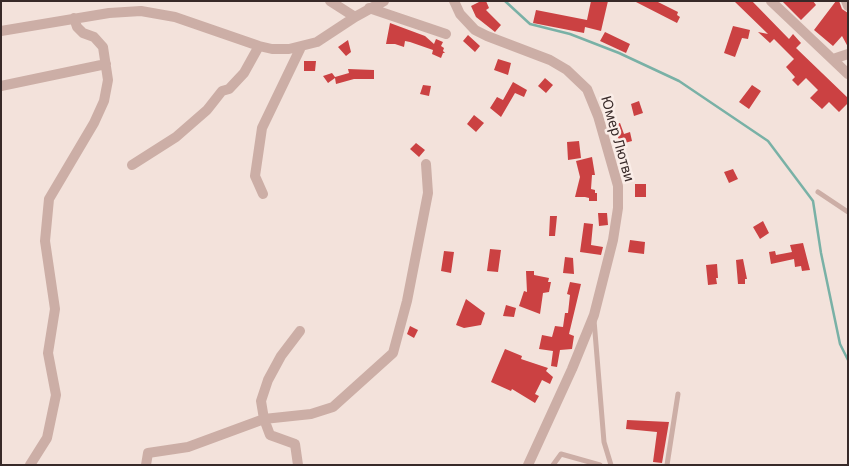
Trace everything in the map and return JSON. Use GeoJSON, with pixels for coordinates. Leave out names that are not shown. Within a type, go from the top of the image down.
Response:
{"type":"FeatureCollection","features":[{"type":"Feature","properties":{"kind":"street"},"geometry":{"type":"LineString","coordinates":[[330,1],[355,17]]}},
{"type":"Feature","properties":{"kind":"street"},"geometry":{"type":"LineString","coordinates":[[1,31],[127,11],[158,13],[272,49],[302,47],[317,42],[369,8],[384,1]]}},
{"type":"Feature","properties":{"kind":"street","name":"Юмер Лютви"},"geometry":{"type":"LineString","coordinates":[[454,1],[460,14],[475,30],[550,60],[567,70],[587,89],[598,116],[618,186],[618,208],[613,240],[594,314],[572,369],[528,465]]}},
{"type":"Feature","properties":{"kind":"street"},"geometry":{"type":"LineString","coordinates":[[771,1],[848,74]]}},
{"type":"Feature","properties":{"kind":"street"},"geometry":{"type":"LineString","coordinates":[[846,1],[848,6]]}},
{"type":"Feature","properties":{"kind":"street"},"geometry":{"type":"LineString","coordinates":[[369,8],[446,34]]}},
{"type":"Feature","properties":{"kind":"street"},"geometry":{"type":"LineString","coordinates":[[30,465],[47,438],[56,395],[48,353],[55,309],[45,241],[49,199],[104,102],[108,80],[103,47],[94,37],[83,33],[77,27],[74,18]]}},
{"type":"Feature","properties":{"kind":"street"},"geometry":{"type":"LineString","coordinates":[[132,165],[176,137],[207,110],[222,91],[229,89],[244,73],[259,46]]}},
{"type":"Feature","properties":{"kind":"street"},"geometry":{"type":"LineString","coordinates":[[263,194],[255,176],[262,128],[302,47]]}},
{"type":"Feature","properties":{"kind":"street"},"geometry":{"type":"LineString","coordinates":[[833,59],[848,54]]}},
{"type":"Feature","properties":{"kind":"street"},"geometry":{"type":"LineString","coordinates":[[1,86],[106,64]]}},
{"type":"Feature","properties":{"kind":"street"},"geometry":{"type":"LineString","coordinates":[[146,465],[148,453],[188,447],[264,418],[311,414],[333,407],[393,354],[408,301],[428,193],[426,164]]}},
{"type":"Feature","properties":{"kind":"street"},"geometry":{"type":"LineString","coordinates":[[298,465],[296,444],[270,435],[261,401],[268,380],[281,356],[300,331]]}},
{"type":"Feature","properties":{"kind":"lane"},"geometry":{"type":"LineString","coordinates":[[818,192],[848,212]]}},
{"type":"Feature","properties":{"kind":"lane"},"geometry":{"type":"LineString","coordinates":[[594,314],[604,442],[610,465]]}},
{"type":"Feature","properties":{"kind":"lane"},"geometry":{"type":"LineString","coordinates":[[667,465],[678,394]]}},
{"type":"Feature","properties":{"kind":"lane"},"geometry":{"type":"LineString","coordinates":[[553,465],[561,454],[600,465]]}},
{"type":"Feature","properties":{"kind":"building"},"geometry":{"type":"Polygon","coordinates":[[[481,1],[486,1],[489,8],[486,10],[501,25],[495,32],[476,17],[471,6],[481,1]]]}},
{"type":"Feature","properties":{"kind":"building"},"geometry":{"type":"Polygon","coordinates":[[[591,1],[608,1],[601,31],[585,27],[584,33],[533,23],[536,10],[587,20],[591,1]]]}},
{"type":"Feature","properties":{"kind":"building"},"geometry":{"type":"Polygon","coordinates":[[[634,1],[656,1],[678,12],[677,15],[680,17],[677,23],[634,1]]]}},
{"type":"Feature","properties":{"kind":"building"},"geometry":{"type":"Polygon","coordinates":[[[734,1],[752,1],[789,39],[793,34],[801,43],[796,48],[848,98],[848,103],[839,112],[829,102],[822,109],[810,98],[818,90],[806,78],[798,86],[792,80],[795,77],[786,67],[794,59],[774,39],[770,43],[758,32],[768,34],[734,1]]]}},
{"type":"Feature","properties":{"kind":"building"},"geometry":{"type":"Polygon","coordinates":[[[782,1],[813,1],[816,5],[801,20],[782,1]]]}},
{"type":"Feature","properties":{"kind":"building"},"geometry":{"type":"Polygon","coordinates":[[[836,1],[839,1],[842,9],[848,13],[848,47],[842,36],[833,46],[814,30],[836,1]]]}},
{"type":"Feature","properties":{"kind":"building"},"geometry":{"type":"Polygon","coordinates":[[[390,23],[425,36],[434,44],[436,39],[443,42],[441,46],[444,48],[443,51],[445,53],[443,53],[441,58],[432,54],[433,50],[405,41],[404,47],[386,44],[390,23]]]}},
{"type":"Feature","properties":{"kind":"building"},"geometry":{"type":"Polygon","coordinates":[[[733,26],[750,30],[748,39],[742,38],[735,57],[724,53],[733,26]]]}},
{"type":"Feature","properties":{"kind":"building"},"geometry":{"type":"Polygon","coordinates":[[[605,32],[630,44],[626,53],[600,41],[605,32]]]}},
{"type":"Feature","properties":{"kind":"building"},"geometry":{"type":"Polygon","coordinates":[[[468,35],[480,46],[475,52],[463,41],[468,35]]]}},
{"type":"Feature","properties":{"kind":"building"},"geometry":{"type":"Polygon","coordinates":[[[348,40],[351,52],[346,56],[338,47],[348,40]]]}},
{"type":"Feature","properties":{"kind":"building"},"geometry":{"type":"Polygon","coordinates":[[[498,59],[511,63],[508,75],[494,70],[498,59]]]}},
{"type":"Feature","properties":{"kind":"building"},"geometry":{"type":"Polygon","coordinates":[[[304,61],[316,61],[315,71],[304,71],[304,61]]]}},
{"type":"Feature","properties":{"kind":"building"},"geometry":{"type":"Polygon","coordinates":[[[348,69],[374,70],[374,79],[354,79],[336,84],[335,78],[328,83],[323,76],[332,73],[335,77],[349,73],[348,69]]]}},
{"type":"Feature","properties":{"kind":"building"},"geometry":{"type":"Polygon","coordinates":[[[545,78],[553,85],[546,93],[538,86],[545,78]]]}},
{"type":"Feature","properties":{"kind":"building"},"geometry":{"type":"Polygon","coordinates":[[[513,82],[527,90],[524,97],[515,93],[501,117],[490,108],[497,97],[503,100],[513,82]]]}},
{"type":"Feature","properties":{"kind":"building"},"geometry":{"type":"Polygon","coordinates":[[[423,85],[431,86],[429,96],[420,94],[423,85]]]}},
{"type":"Feature","properties":{"kind":"building"},"geometry":{"type":"Polygon","coordinates":[[[752,85],[761,91],[749,109],[739,102],[752,85]]]}},
{"type":"Feature","properties":{"kind":"building"},"geometry":{"type":"Polygon","coordinates":[[[639,101],[643,113],[634,116],[631,104],[639,101]]]}},
{"type":"Feature","properties":{"kind":"building"},"geometry":{"type":"Polygon","coordinates":[[[474,115],[484,123],[476,132],[467,124],[474,115]]]}},
{"type":"Feature","properties":{"kind":"building"},"geometry":{"type":"Polygon","coordinates":[[[620,123],[624,134],[630,132],[632,141],[621,144],[617,135],[612,136],[609,126],[620,123]]]}},
{"type":"Feature","properties":{"kind":"building"},"geometry":{"type":"Polygon","coordinates":[[[579,141],[581,158],[568,160],[567,142],[579,141]]]}},
{"type":"Feature","properties":{"kind":"building"},"geometry":{"type":"Polygon","coordinates":[[[416,143],[425,150],[419,157],[410,149],[416,143]]]}},
{"type":"Feature","properties":{"kind":"building"},"geometry":{"type":"Polygon","coordinates":[[[592,157],[595,175],[592,175],[591,189],[597,193],[597,201],[589,201],[589,198],[585,197],[575,197],[580,177],[576,161],[592,157]]]}},
{"type":"Feature","properties":{"kind":"building"},"geometry":{"type":"Polygon","coordinates":[[[733,169],[738,179],[729,183],[724,172],[733,169]]]}},
{"type":"Feature","properties":{"kind":"building"},"geometry":{"type":"Polygon","coordinates":[[[635,184],[646,184],[646,197],[635,197],[635,184]]]}},
{"type":"Feature","properties":{"kind":"building"},"geometry":{"type":"Polygon","coordinates":[[[598,213],[607,213],[608,225],[599,226],[598,213]]]}},
{"type":"Feature","properties":{"kind":"building"},"geometry":{"type":"Polygon","coordinates":[[[550,216],[557,216],[555,236],[549,236],[550,216]]]}},
{"type":"Feature","properties":{"kind":"building"},"geometry":{"type":"Polygon","coordinates":[[[763,221],[769,233],[760,239],[753,227],[763,221]]]}},
{"type":"Feature","properties":{"kind":"building"},"geometry":{"type":"Polygon","coordinates":[[[584,223],[593,224],[591,245],[603,247],[601,255],[580,252],[584,223]]]}},
{"type":"Feature","properties":{"kind":"building"},"geometry":{"type":"Polygon","coordinates":[[[630,240],[645,242],[644,254],[628,252],[630,240]]]}},
{"type":"Feature","properties":{"kind":"building"},"geometry":{"type":"Polygon","coordinates":[[[803,243],[810,270],[802,271],[801,266],[795,267],[794,259],[771,264],[769,252],[775,251],[776,255],[792,252],[790,245],[803,243]]]}},
{"type":"Feature","properties":{"kind":"building"},"geometry":{"type":"Polygon","coordinates":[[[490,249],[501,250],[498,272],[487,271],[490,249]]]}},
{"type":"Feature","properties":{"kind":"building"},"geometry":{"type":"Polygon","coordinates":[[[444,251],[454,252],[451,273],[441,271],[444,251]]]}},
{"type":"Feature","properties":{"kind":"building"},"geometry":{"type":"Polygon","coordinates":[[[565,257],[573,258],[574,274],[563,273],[565,257]]]}},
{"type":"Feature","properties":{"kind":"building"},"geometry":{"type":"Polygon","coordinates":[[[743,259],[747,279],[745,279],[745,284],[738,284],[736,260],[743,259]]]}},
{"type":"Feature","properties":{"kind":"building"},"geometry":{"type":"Polygon","coordinates":[[[717,264],[717,284],[708,285],[706,265],[717,264]]]}},
{"type":"Feature","properties":{"kind":"building"},"geometry":{"type":"Polygon","coordinates":[[[526,271],[534,271],[534,275],[549,278],[548,282],[551,282],[549,292],[543,293],[540,314],[519,306],[524,291],[527,292],[526,271]]]}},
{"type":"Feature","properties":{"kind":"building"},"geometry":{"type":"Polygon","coordinates":[[[570,282],[581,284],[569,334],[574,336],[572,349],[560,350],[557,367],[551,366],[553,351],[539,349],[542,335],[552,337],[555,326],[563,327],[565,313],[568,313],[570,295],[567,294],[570,282]]]}},
{"type":"Feature","properties":{"kind":"building"},"geometry":{"type":"Polygon","coordinates":[[[466,299],[485,313],[481,325],[464,328],[456,325],[466,299]]]}},
{"type":"Feature","properties":{"kind":"building"},"geometry":{"type":"Polygon","coordinates":[[[506,305],[516,308],[514,317],[503,316],[506,305]]]}},
{"type":"Feature","properties":{"kind":"building"},"geometry":{"type":"Polygon","coordinates":[[[410,326],[418,330],[414,338],[407,334],[410,326]]]}},
{"type":"Feature","properties":{"kind":"building"},"geometry":{"type":"Polygon","coordinates":[[[505,349],[522,356],[521,359],[548,368],[546,371],[553,377],[550,384],[542,380],[535,394],[539,396],[535,403],[512,389],[511,391],[491,382],[505,349]]]}},
{"type":"Feature","properties":{"kind":"building"},"geometry":{"type":"Polygon","coordinates":[[[627,420],[669,422],[662,463],[653,462],[657,432],[626,429],[627,420]]]}},
{"type":"Feature","properties":{"kind":"waterway"},"geometry":{"type":"LineString","coordinates":[[505,1],[530,24],[570,34],[619,53],[679,81],[768,141],[813,201],[821,253],[840,344],[848,360]]}}]}
